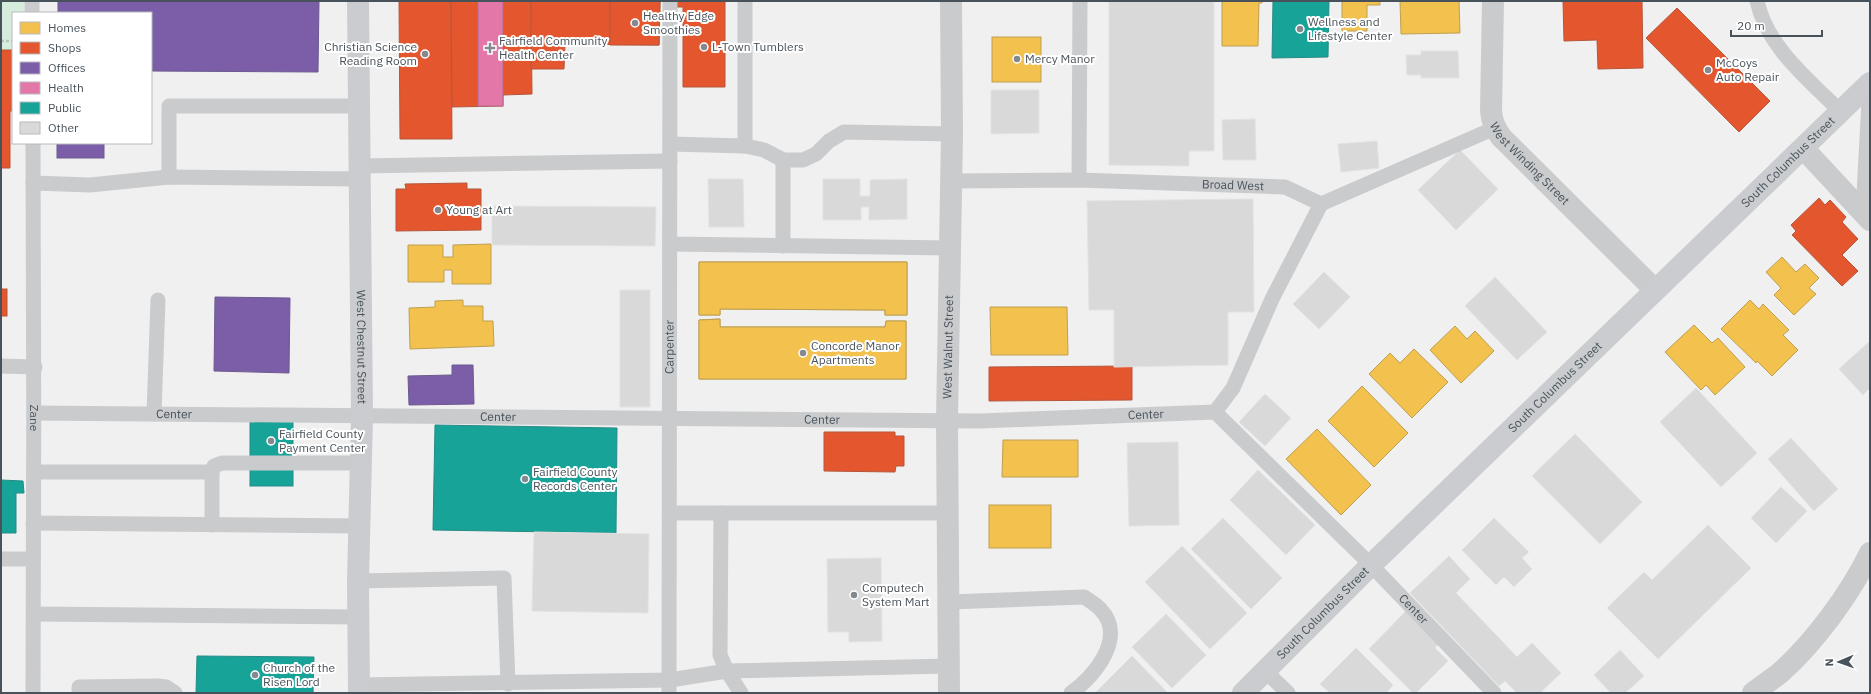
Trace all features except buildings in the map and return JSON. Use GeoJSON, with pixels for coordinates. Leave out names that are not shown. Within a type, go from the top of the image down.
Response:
{"type":"FeatureCollection","features":[{"type":"Feature","properties":{"kind":"street","name":"West Chestnut Street"},"geometry":{"type":"LineString","coordinates":[[358,1],[362,416],[358,581],[359,689]]}},
{"type":"Feature","properties":{"kind":"street","name":"West Walnut Street"},"geometry":{"type":"LineString","coordinates":[[949,693],[947,420],[952,181],[951,1]]}},
{"type":"Feature","properties":{"kind":"street","name":"West Winding Street"},"geometry":{"type":"LineString","coordinates":[[1493,1],[1491,111],[1492,122],[1495,128],[1506,142],[1655,290]]}},
{"type":"Feature","properties":{"kind":"street","name":"South Columbus Street"},"geometry":{"type":"LineString","coordinates":[[1243,693],[1370,565],[1840,110],[1870,83]]}},
{"type":"Feature","properties":{"kind":"street"},"geometry":{"type":"LineString","coordinates":[[1802,148],[1866,216]]}},
{"type":"Feature","properties":{"kind":"street"},"geometry":{"type":"LineString","coordinates":[[1753,693],[1780,672],[1821,629],[1864,566],[1870,553]]}},
{"type":"Feature","properties":{"kind":"lane"},"geometry":{"type":"LineString","coordinates":[[32,1],[32,12]]}},
{"type":"Feature","properties":{"kind":"lane","name":"Carpenter"},"geometry":{"type":"LineString","coordinates":[[670,1],[670,687]]}},
{"type":"Feature","properties":{"kind":"lane"},"geometry":{"type":"LineString","coordinates":[[745,1],[745,146]]}},
{"type":"Feature","properties":{"kind":"lane"},"geometry":{"type":"LineString","coordinates":[[1079,180],[1080,1]]}},
{"type":"Feature","properties":{"kind":"lane"},"geometry":{"type":"LineString","coordinates":[[1757,1],[1765,27],[1779,48],[1840,110]]}},
{"type":"Feature","properties":{"kind":"lane"},"geometry":{"type":"LineString","coordinates":[[1866,216],[1870,83]]}},
{"type":"Feature","properties":{"kind":"lane"},"geometry":{"type":"LineString","coordinates":[[169,177],[169,106],[359,106]]}},
{"type":"Feature","properties":{"kind":"lane"},"geometry":{"type":"LineString","coordinates":[[1215,412],[1233,388],[1272,299],[1321,204],[1495,128]]}},
{"type":"Feature","properties":{"kind":"lane"},"geometry":{"type":"LineString","coordinates":[[670,144],[745,146],[764,150],[783,160],[803,160],[816,154],[829,141],[844,132],[952,134]]}},
{"type":"Feature","properties":{"kind":"lane","name":"Zane"},"geometry":{"type":"LineString","coordinates":[[33,144],[35,367],[33,693]]}},
{"type":"Feature","properties":{"kind":"lane"},"geometry":{"type":"LineString","coordinates":[[783,160],[783,246]]}},
{"type":"Feature","properties":{"kind":"lane"},"geometry":{"type":"LineString","coordinates":[[33,183],[90,185],[169,177],[359,173],[670,161]]}},
{"type":"Feature","properties":{"kind":"lane","name":"Broad West"},"geometry":{"type":"LineString","coordinates":[[952,181],[1079,180],[1285,187],[1321,204]]}},
{"type":"Feature","properties":{"kind":"lane"},"geometry":{"type":"LineString","coordinates":[[670,244],[950,248]]}},
{"type":"Feature","properties":{"kind":"lane"},"geometry":{"type":"LineString","coordinates":[[154,414],[158,300]]}},
{"type":"Feature","properties":{"kind":"lane"},"geometry":{"type":"LineString","coordinates":[[1,366],[35,367]]}},
{"type":"Feature","properties":{"kind":"lane","name":"Center"},"geometry":{"type":"LineString","coordinates":[[34,413],[980,421],[1215,412],[1370,565],[1494,693]]}},
{"type":"Feature","properties":{"kind":"lane"},"geometry":{"type":"LineString","coordinates":[[212,525],[212,472],[214,466],[222,463],[361,463]]}},
{"type":"Feature","properties":{"kind":"lane"},"geometry":{"type":"LineString","coordinates":[[34,472],[212,472]]}},
{"type":"Feature","properties":{"kind":"lane"},"geometry":{"type":"LineString","coordinates":[[670,513],[948,513]]}},
{"type":"Feature","properties":{"kind":"lane"},"geometry":{"type":"LineString","coordinates":[[721,513],[720,655],[727,671],[741,693]]}},
{"type":"Feature","properties":{"kind":"lane"},"geometry":{"type":"LineString","coordinates":[[34,523],[360,526]]}},
{"type":"Feature","properties":{"kind":"lane"},"geometry":{"type":"LineString","coordinates":[[1,559],[33,559]]}},
{"type":"Feature","properties":{"kind":"lane"},"geometry":{"type":"LineString","coordinates":[[358,581],[504,578],[508,684]]}},
{"type":"Feature","properties":{"kind":"lane"},"geometry":{"type":"LineString","coordinates":[[949,602],[1084,597],[1092,602],[1102,611],[1111,635],[1107,652],[1102,662],[1086,680],[1071,693]]}},
{"type":"Feature","properties":{"kind":"lane"},"geometry":{"type":"LineString","coordinates":[[34,614],[358,617]]}},
{"type":"Feature","properties":{"kind":"lane"},"geometry":{"type":"LineString","coordinates":[[359,689],[508,684],[670,687],[727,671],[949,666]]}},
{"type":"Feature","properties":{"kind":"lane"},"geometry":{"type":"LineString","coordinates":[[1265,671],[1288,693]]}},
{"type":"Feature","properties":{"kind":"lane"},"geometry":{"type":"LineString","coordinates":[[79,693],[79,687],[96,690],[158,686],[166,687],[175,693]]}},
{"type":"Feature","properties":{"kind":"path"},"geometry":{"type":"LineString","coordinates":[[1,41],[12,41]]}},
{"type":"Feature","properties":{"kind":"green space"},"geometry":{"type":"Polygon","coordinates":[[[1,1],[24,1],[24,12],[12,12],[12,50],[1,50],[1,1]]]}},
{"type":"Feature","properties":{"kind":"place","name":"Healthy Edge Smoothies"},"geometry":{"type":"Point","coordinates":[635,23]}},
{"type":"Feature","properties":{"kind":"place","name":"Wellness and Lifestyle Center"},"geometry":{"type":"Point","coordinates":[1300,29]}},
{"type":"Feature","properties":{"kind":"place","name":"L-Town Tumblers"},"geometry":{"type":"Point","coordinates":[704,47]}},
{"type":"Feature","properties":{"kind":"place","name":"Fairfield Community Health Center"},"geometry":{"type":"Point","coordinates":[490,48]}},
{"type":"Feature","properties":{"kind":"place","name":"Christian Science Reading Room"},"geometry":{"type":"Point","coordinates":[425,54]}},
{"type":"Feature","properties":{"kind":"place","name":"Mercy Manor"},"geometry":{"type":"Point","coordinates":[1017,59]}},
{"type":"Feature","properties":{"kind":"place","name":"McCoys Auto Repair"},"geometry":{"type":"Point","coordinates":[1708,70]}},
{"type":"Feature","properties":{"kind":"place","name":"Young at Art"},"geometry":{"type":"Point","coordinates":[438,210]}},
{"type":"Feature","properties":{"kind":"place","name":"Concorde Manor Apartments"},"geometry":{"type":"Point","coordinates":[803,353]}},
{"type":"Feature","properties":{"kind":"place","name":"Fairfield County Payment Center"},"geometry":{"type":"Point","coordinates":[271,441]}},
{"type":"Feature","properties":{"kind":"place","name":"Fairfield County Records Center"},"geometry":{"type":"Point","coordinates":[525,479]}},
{"type":"Feature","properties":{"kind":"place","name":"Computech System Mart"},"geometry":{"type":"Point","coordinates":[854,595]}},
{"type":"Feature","properties":{"kind":"place","name":"Church of the Risen Lord"},"geometry":{"type":"Point","coordinates":[255,675]}}]}
